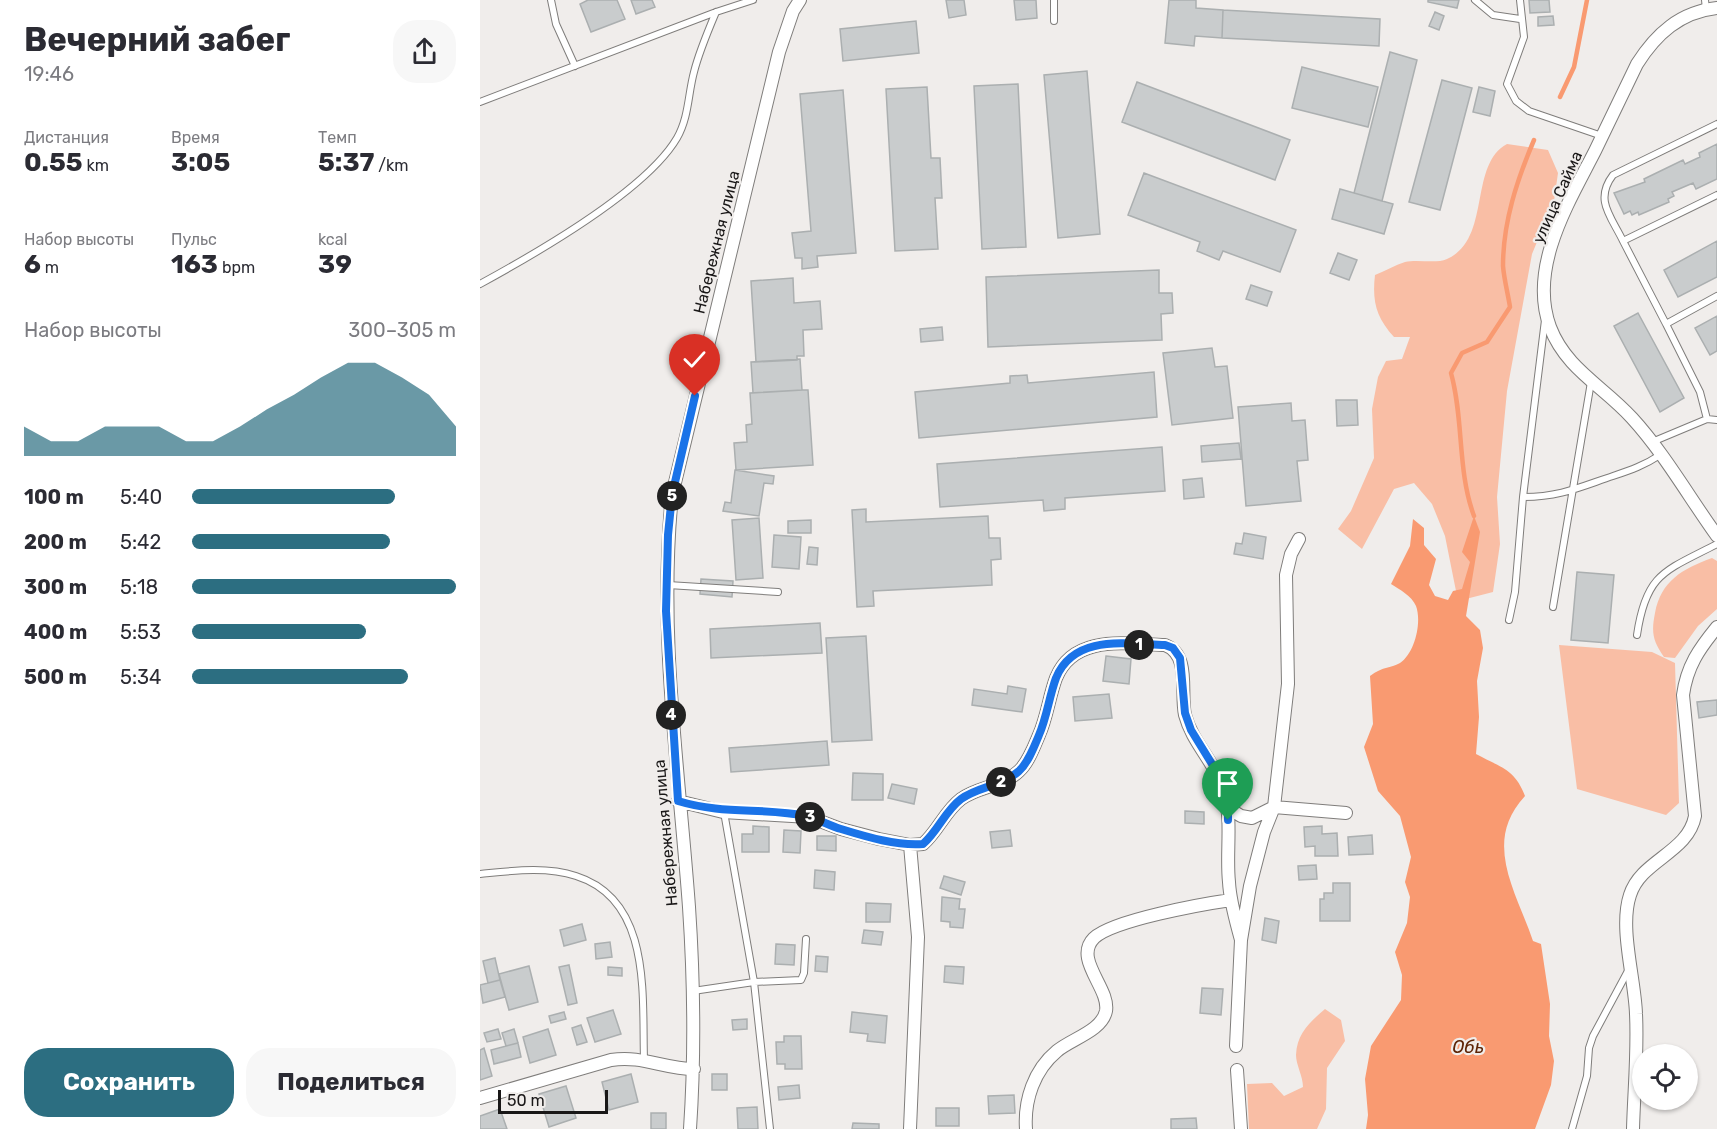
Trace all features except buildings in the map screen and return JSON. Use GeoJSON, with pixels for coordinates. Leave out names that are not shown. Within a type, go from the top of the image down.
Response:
{"type":"FeatureCollection","features":[{"type":"Feature","properties":{"kind":"street","name":"Набережная улица"},"geometry":{"type":"LineString","coordinates":[[690,1129],[694,1069],[693,991],[689,907],[669,681],[667,585],[672,495],[779,52],[793,11],[800,0]]}},
{"type":"Feature","properties":{"kind":"street","name":"улица Сайма"},"geometry":{"type":"LineString","coordinates":[[1709,6],[1665,29],[1649,45],[1602,136],[1552,244],[1545,277],[1546,311],[1550,326],[1563,352],[1591,382],[1621,407],[1652,443],[1717,536]]}},
{"type":"Feature","properties":{"kind":"street"},"geometry":{"type":"LineString","coordinates":[[1236,1046],[1241,940],[1250,886],[1264,832],[1274,807],[1288,684],[1287,575],[1290,554],[1299,539]]}},
{"type":"Feature","properties":{"kind":"street"},"geometry":{"type":"LineString","coordinates":[[1633,1129],[1636,1012],[1627,904],[1630,892],[1640,877],[1687,837],[1693,827],[1695,816],[1683,695],[1686,676],[1693,657],[1717,627]]}},
{"type":"Feature","properties":{"kind":"street"},"geometry":{"type":"LineString","coordinates":[[678,801],[723,812],[809,817],[841,829],[910,845],[923,844],[952,807],[964,797],[1004,781],[1020,771],[1047,717],[1056,680],[1069,657],[1078,650],[1102,645],[1165,645],[1173,648],[1180,658],[1187,721],[1220,777],[1228,807],[1231,900],[1241,940]]}},
{"type":"Feature","properties":{"kind":"street"},"geometry":{"type":"LineString","coordinates":[[1228,807],[1241,816],[1252,818],[1274,807],[1346,813]]}},
{"type":"Feature","properties":{"kind":"street"},"geometry":{"type":"LineString","coordinates":[[910,845],[918,937],[910,1129]]}},
{"type":"Feature","properties":{"kind":"street"},"geometry":{"type":"LineString","coordinates":[[1026,1129],[1027,1099],[1044,1065],[1058,1050],[1101,1021],[1106,1012],[1103,994],[1088,958],[1090,943],[1095,938],[1131,922],[1231,900]]}},
{"type":"Feature","properties":{"kind":"street"},"geometry":{"type":"LineString","coordinates":[[480,1098],[611,1060],[630,1057],[672,1069],[694,1069]]}},
{"type":"Feature","properties":{"kind":"street"},"geometry":{"type":"LineString","coordinates":[[1237,1070],[1241,1129]]}},
{"type":"Feature","properties":{"kind":"lane"},"geometry":{"type":"LineString","coordinates":[[551,0],[556,24],[574,66]]}},
{"type":"Feature","properties":{"kind":"lane"},"geometry":{"type":"LineString","coordinates":[[480,102],[753,0]]}},
{"type":"Feature","properties":{"kind":"lane"},"geometry":{"type":"LineString","coordinates":[[1054,0],[1054,21]]}},
{"type":"Feature","properties":{"kind":"lane"},"geometry":{"type":"LineString","coordinates":[[1475,0],[1493,15],[1520,19]]}},
{"type":"Feature","properties":{"kind":"lane"},"geometry":{"type":"LineString","coordinates":[[1520,0],[1520,19],[1524,37],[1507,84],[1516,101],[1529,111],[1602,136]]}},
{"type":"Feature","properties":{"kind":"lane"},"geometry":{"type":"LineString","coordinates":[[480,284],[576,227],[662,160],[677,137],[687,115],[694,72],[716,12]]}},
{"type":"Feature","properties":{"kind":"lane"},"geometry":{"type":"LineString","coordinates":[[1707,419],[1700,392],[1604,202],[1606,184],[1613,175],[1717,124]]}},
{"type":"Feature","properties":{"kind":"lane"},"geometry":{"type":"LineString","coordinates":[[1623,241],[1717,195]]}},
{"type":"Feature","properties":{"kind":"lane"},"geometry":{"type":"LineString","coordinates":[[1666,324],[1717,296]]}},
{"type":"Feature","properties":{"kind":"lane"},"geometry":{"type":"LineString","coordinates":[[1509,620],[1515,592],[1523,498],[1546,311]]}},
{"type":"Feature","properties":{"kind":"lane"},"geometry":{"type":"LineString","coordinates":[[1553,608],[1591,382]]}},
{"type":"Feature","properties":{"kind":"lane"},"geometry":{"type":"LineString","coordinates":[[1652,443],[1707,419],[1717,420]]}},
{"type":"Feature","properties":{"kind":"lane"},"geometry":{"type":"LineString","coordinates":[[1523,498],[1550,497],[1574,492],[1642,466],[1660,455]]}},
{"type":"Feature","properties":{"kind":"lane"},"geometry":{"type":"LineString","coordinates":[[1637,635],[1645,596],[1654,581],[1666,570],[1717,544]]}},
{"type":"Feature","properties":{"kind":"lane"},"geometry":{"type":"LineString","coordinates":[[667,585],[778,592]]}},
{"type":"Feature","properties":{"kind":"lane"},"geometry":{"type":"LineString","coordinates":[[723,812],[754,982],[770,1129]]}},
{"type":"Feature","properties":{"kind":"lane"},"geometry":{"type":"LineString","coordinates":[[480,874],[525,870],[575,875],[598,885],[615,897],[625,913],[639,962],[644,1060]]}},
{"type":"Feature","properties":{"kind":"lane"},"geometry":{"type":"LineString","coordinates":[[693,991],[754,982],[801,980],[804,973],[806,939]]}},
{"type":"Feature","properties":{"kind":"lane"},"geometry":{"type":"LineString","coordinates":[[1572,1129],[1587,1076],[1589,1048],[1593,1036],[1631,966]]}},
{"type":"Feature","properties":{"kind":"shaded area"},"geometry":{"type":"Polygon","coordinates":[[[1507,144],[1548,150],[1558,173],[1554,201],[1532,254],[1507,391],[1497,497],[1500,544],[1493,592],[1458,601],[1445,536],[1432,504],[1414,483],[1394,489],[1362,549],[1338,529],[1351,511],[1374,458],[1372,409],[1378,377],[1386,361],[1402,359],[1410,337],[1394,337],[1383,323],[1375,301],[1375,275],[1405,262],[1447,259],[1461,249],[1470,236],[1488,168],[1495,154],[1507,144]]]}},
{"type":"Feature","properties":{"kind":"shaded area"},"geometry":{"type":"Polygon","coordinates":[[[1712,558],[1717,561],[1717,609],[1698,626],[1675,658],[1664,657],[1657,646],[1653,631],[1655,613],[1662,592],[1682,572],[1712,558]]]}},
{"type":"Feature","properties":{"kind":"shaded area"},"geometry":{"type":"Polygon","coordinates":[[[1559,645],[1652,652],[1675,663],[1679,803],[1666,815],[1577,789],[1559,645]]]}},
{"type":"Feature","properties":{"kind":"shaded area"},"geometry":{"type":"Polygon","coordinates":[[[1325,1009],[1341,1020],[1345,1041],[1327,1068],[1326,1109],[1317,1129],[1249,1129],[1247,1084],[1272,1083],[1284,1096],[1303,1087],[1296,1059],[1297,1047],[1309,1023],[1325,1009]]]}},
{"type":"Feature","properties":{"kind":"water","name":"Обь"},"geometry":{"type":"Polygon","coordinates":[[[1474,516],[1480,532],[1466,616],[1480,630],[1483,648],[1477,681],[1479,717],[1476,754],[1511,774],[1525,796],[1512,813],[1506,831],[1504,849],[1506,867],[1533,941],[1541,944],[1550,1004],[1549,1036],[1554,1061],[1551,1085],[1535,1129],[1366,1129],[1368,1115],[1365,1079],[1371,1046],[1401,1000],[1402,975],[1395,952],[1407,923],[1410,897],[1405,882],[1411,857],[1400,816],[1378,791],[1364,747],[1373,724],[1370,676],[1379,670],[1400,663],[1410,652],[1416,637],[1418,613],[1416,606],[1408,596],[1391,584],[1410,546],[1413,519],[1424,528],[1424,545],[1436,559],[1429,585],[1435,596],[1448,600],[1453,591],[1462,589],[1470,562],[1462,552],[1474,516]]]}},
{"type":"Feature","properties":{"kind":"waterway"},"geometry":{"type":"LineString","coordinates":[[1560,97],[1574,67],[1587,0]]}},
{"type":"Feature","properties":{"kind":"waterway"},"geometry":{"type":"LineString","coordinates":[[1474,516],[1465,481],[1458,409],[1451,373],[1462,353],[1487,342],[1510,307],[1503,266],[1505,233],[1517,186],[1534,140]]}},
{"type":"Feature","properties":{"kind":"route"},"geometry":{"type":"LineString","coordinates":[[695,396],[672,495],[668,535],[666,611],[678,801],[723,812],[781,813],[809,817],[841,829],[879,839],[910,845],[923,844],[952,807],[964,797],[1004,781],[1020,771],[1035,745],[1047,717],[1056,680],[1069,657],[1078,650],[1090,646],[1165,645],[1173,648],[1180,658],[1185,713],[1199,745],[1220,777],[1228,807],[1228,820]]}}]}
